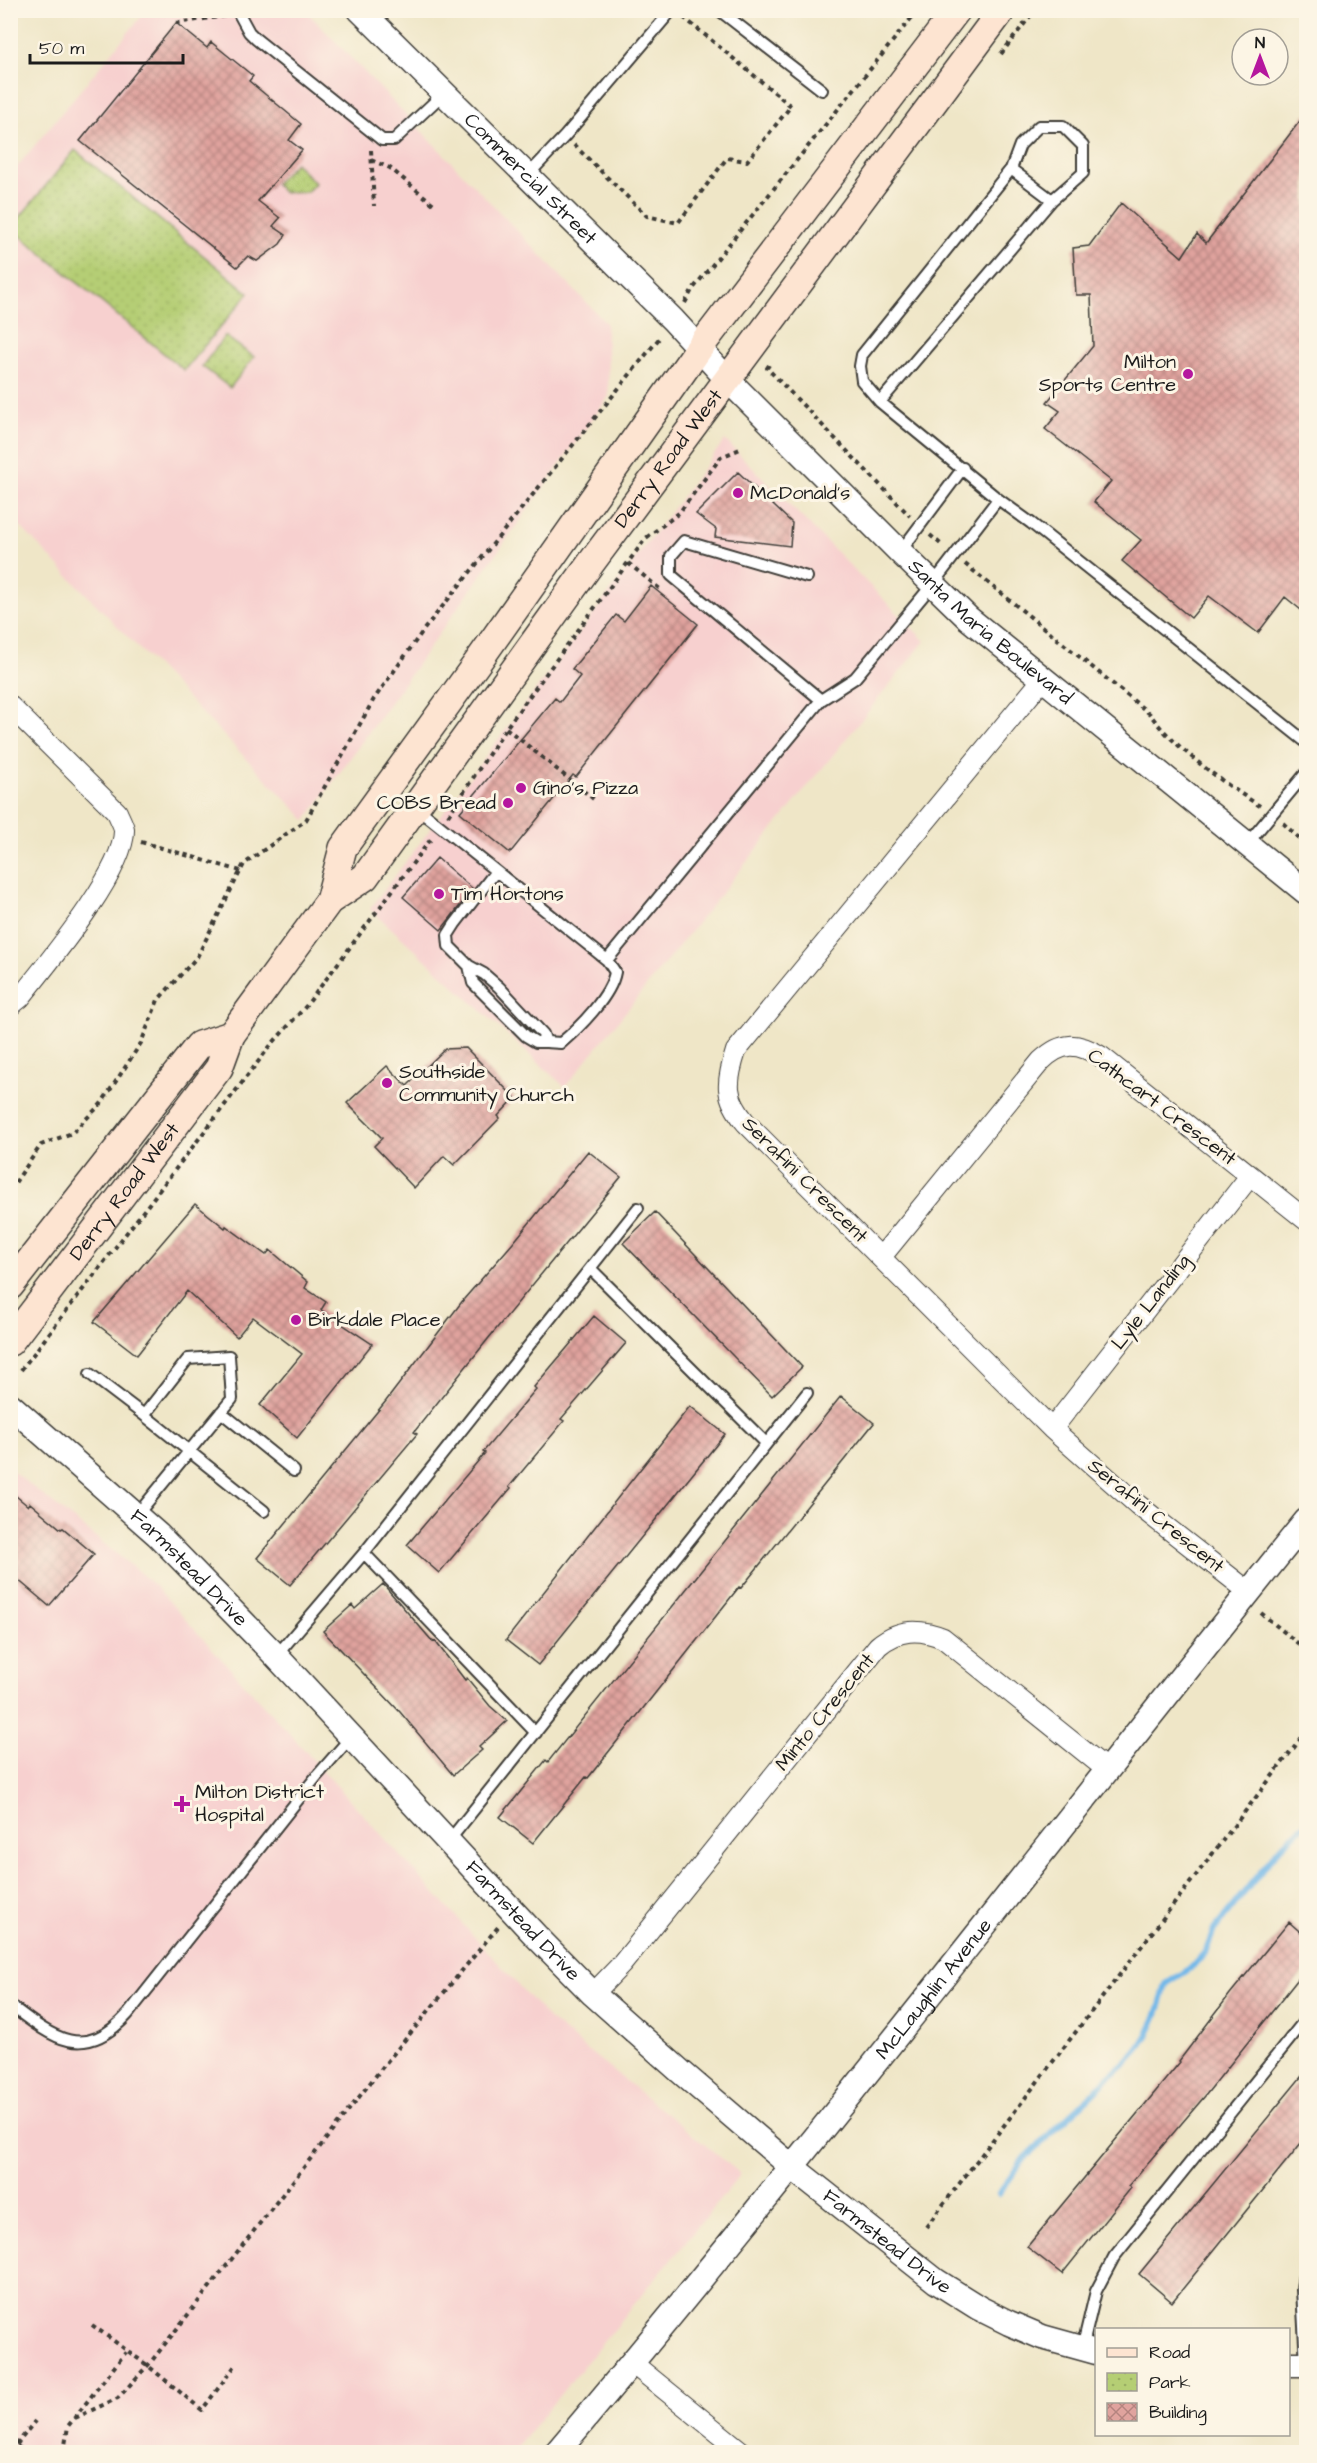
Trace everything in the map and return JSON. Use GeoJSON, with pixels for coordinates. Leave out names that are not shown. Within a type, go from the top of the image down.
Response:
{"type":"FeatureCollection","features":[{"type":"Feature","properties":{"kind":"main road","name":"Derry Road West"},"geometry":{"type":"LineString","coordinates":[[329,902],[343,848],[700,347],[957,10]]}},
{"type":"Feature","properties":{"kind":"main road","name":"Derry Road West"},"geometry":{"type":"LineString","coordinates":[[10,1342],[219,1068],[231,1035],[329,902],[365,877],[591,563],[1002,10]]}},
{"type":"Feature","properties":{"kind":"main road","name":"Derry Road West"},"geometry":{"type":"LineString","coordinates":[[10,1286],[199,1045],[231,1035]]}},
{"type":"Feature","properties":{"kind":"street","name":"Commercial Street"},"geometry":{"type":"LineString","coordinates":[[360,10],[700,347]]}},
{"type":"Feature","properties":{"kind":"street","name":"Santa Maria Boulevard"},"geometry":{"type":"LineString","coordinates":[[700,347],[727,379],[932,585],[968,618],[1306,892]]}},
{"type":"Feature","properties":{"kind":"street","name":"Serafini Crescent"},"geometry":{"type":"LineString","coordinates":[[1043,679],[736,1052],[729,1072],[729,1092],[733,1107],[1052,1428],[1138,1505],[1246,1595]]}},
{"type":"Feature","properties":{"kind":"street"},"geometry":{"type":"LineString","coordinates":[[10,706],[117,812],[124,828],[120,854],[77,926],[20,998],[10,1005]]}},
{"type":"Feature","properties":{"kind":"street","name":"Cathcart Crescent"},"geometry":{"type":"LineString","coordinates":[[881,1257],[1041,1061],[1054,1049],[1072,1045],[1087,1048],[1102,1057],[1306,1220]]}},
{"type":"Feature","properties":{"kind":"street","name":"Lyle Landing"},"geometry":{"type":"LineString","coordinates":[[1052,1428],[1250,1176]]}},
{"type":"Feature","properties":{"kind":"street","name":"Farmstead Drive"},"geometry":{"type":"LineString","coordinates":[[10,1405],[158,1535],[276,1656],[593,1994],[792,2167],[936,2281],[979,2308],[1042,2337],[1089,2350]]}},
{"type":"Feature","properties":{"kind":"street","name":"McLaughlin Avenue"},"geometry":{"type":"LineString","coordinates":[[557,2452],[792,2167],[1106,1769],[1306,1521]]}},
{"type":"Feature","properties":{"kind":"street","name":"Minto Crescent"},"geometry":{"type":"LineString","coordinates":[[593,1994],[622,1964],[878,1646],[898,1633],[928,1632],[943,1638],[1106,1769]]}},
{"type":"Feature","properties":{"kind":"street"},"geometry":{"type":"LineString","coordinates":[[632,2363],[742,2452]]}},
{"type":"Feature","properties":{"kind":"street"},"geometry":{"type":"LineString","coordinates":[[1290,2364],[1306,2364]]}},
{"type":"Feature","properties":{"kind":"lane"},"geometry":{"type":"LineString","coordinates":[[526,176],[565,136],[674,10]]}},
{"type":"Feature","properties":{"kind":"lane"},"geometry":{"type":"LineString","coordinates":[[719,10],[822,90]]}},
{"type":"Feature","properties":{"kind":"lane"},"geometry":{"type":"LineString","coordinates":[[238,12],[256,39],[382,140],[394,140],[443,94]]}},
{"type":"Feature","properties":{"kind":"lane"},"geometry":{"type":"LineString","coordinates":[[880,402],[1052,200],[1083,173],[1083,146],[1063,126],[1039,126],[1020,145],[1011,169],[861,355],[862,381],[880,402],[998,499],[1306,742]]}},
{"type":"Feature","properties":{"kind":"lane"},"geometry":{"type":"LineString","coordinates":[[1011,169],[1052,200]]}},
{"type":"Feature","properties":{"kind":"lane"},"geometry":{"type":"LineString","coordinates":[[900,552],[963,468]]}},
{"type":"Feature","properties":{"kind":"lane"},"geometry":{"type":"LineString","coordinates":[[607,960],[821,700],[855,678],[932,585],[998,499]]}},
{"type":"Feature","properties":{"kind":"lane"},"geometry":{"type":"LineString","coordinates":[[807,577],[684,542],[671,556],[671,575],[821,700]]}},
{"type":"Feature","properties":{"kind":"lane"},"geometry":{"type":"LineString","coordinates":[[1247,844],[1306,773]]}},
{"type":"Feature","properties":{"kind":"lane"},"geometry":{"type":"LineString","coordinates":[[416,807],[441,826],[607,960],[615,972],[614,981],[596,1007],[561,1043],[546,1042],[543,1034],[499,987],[484,974],[469,966],[449,946],[448,935],[496,871]]}},
{"type":"Feature","properties":{"kind":"lane"},"geometry":{"type":"LineString","coordinates":[[276,1656],[364,1553],[638,1208]]}},
{"type":"Feature","properties":{"kind":"lane"},"geometry":{"type":"LineString","coordinates":[[591,1269],[766,1443]]}},
{"type":"Feature","properties":{"kind":"lane"},"geometry":{"type":"LineString","coordinates":[[136,1516],[232,1398],[229,1356],[188,1359],[144,1415]]}},
{"type":"Feature","properties":{"kind":"lane"},"geometry":{"type":"LineString","coordinates":[[90,1374],[264,1511]]}},
{"type":"Feature","properties":{"kind":"lane"},"geometry":{"type":"LineString","coordinates":[[448,1842],[807,1393]]}},
{"type":"Feature","properties":{"kind":"lane"},"geometry":{"type":"LineString","coordinates":[[221,1413],[294,1471]]}},
{"type":"Feature","properties":{"kind":"lane"},"geometry":{"type":"LineString","coordinates":[[364,1553],[536,1733]]}},
{"type":"Feature","properties":{"kind":"lane"},"geometry":{"type":"LineString","coordinates":[[10,2005],[41,2028],[60,2038],[90,2041],[114,2028],[128,2014],[351,1736]]}},
{"type":"Feature","properties":{"kind":"lane"},"geometry":{"type":"LineString","coordinates":[[1089,2350],[1096,2291],[1114,2257],[1306,2019]]}},
{"type":"Feature","properties":{"kind":"lane"},"geometry":{"type":"LineString","coordinates":[[1306,2261],[1302,2289],[1306,2364]]}},
{"type":"Feature","properties":{"kind":"path"},"geometry":{"type":"LineString","coordinates":[[565,136],[647,216],[678,223],[727,158],[747,161],[791,106],[674,10]]}},
{"type":"Feature","properties":{"kind":"path"},"geometry":{"type":"LineString","coordinates":[[10,1190],[41,1145],[72,1133],[101,1104],[141,1043],[158,1000],[197,957],[244,864],[306,820],[374,699],[424,628],[651,351],[692,290],[918,10]]}},
{"type":"Feature","properties":{"kind":"path"},"geometry":{"type":"LineString","coordinates":[[1000,56],[1035,10]]}},
{"type":"Feature","properties":{"kind":"path"},"geometry":{"type":"LineString","coordinates":[[176,23],[238,12]]}},
{"type":"Feature","properties":{"kind":"path"},"geometry":{"type":"LineString","coordinates":[[370,130],[374,206]]}},
{"type":"Feature","properties":{"kind":"path"},"geometry":{"type":"LineString","coordinates":[[371,160],[390,168],[436,206]]}},
{"type":"Feature","properties":{"kind":"path"},"geometry":{"type":"LineString","coordinates":[[774,358],[767,368],[823,428],[890,493],[919,526],[1150,714],[1160,729],[1234,789],[1272,814],[1306,845]]}},
{"type":"Feature","properties":{"kind":"path"},"geometry":{"type":"LineString","coordinates":[[21,1370],[271,1045],[306,1006],[441,826],[506,728],[646,538],[679,513],[721,457],[740,449]]}},
{"type":"Feature","properties":{"kind":"path"},"geometry":{"type":"LineString","coordinates":[[506,728],[596,801]]}},
{"type":"Feature","properties":{"kind":"path"},"geometry":{"type":"LineString","coordinates":[[123,837],[241,871]]}},
{"type":"Feature","properties":{"kind":"path"},"geometry":{"type":"LineString","coordinates":[[1246,1595],[1306,1650]]}},
{"type":"Feature","properties":{"kind":"path"},"geometry":{"type":"LineString","coordinates":[[926,2227],[1306,1732]]}},
{"type":"Feature","properties":{"kind":"path"},"geometry":{"type":"LineString","coordinates":[[75,2418],[118,2398],[147,2365],[385,2064],[512,1910]]}},
{"type":"Feature","properties":{"kind":"path"},"geometry":{"type":"LineString","coordinates":[[93,2325],[202,2410],[237,2363]]}},
{"type":"Feature","properties":{"kind":"path"},"geometry":{"type":"LineString","coordinates":[[64,2452],[68,2426],[126,2352]]}},
{"type":"Feature","properties":{"kind":"path"},"geometry":{"type":"LineString","coordinates":[[11,2452],[35,2421]]}},
{"type":"Feature","properties":{"kind":"path"},"geometry":{"type":"LineString","coordinates":[[10,2441],[25,2452]]}},
{"type":"Feature","properties":{"kind":"shaded area"},"geometry":{"type":"Polygon","coordinates":[[[146,11],[306,11],[606,323],[609,396],[306,820],[11,517],[11,174],[146,11]]]}},
{"type":"Feature","properties":{"kind":"shaded area"},"geometry":{"type":"Polygon","coordinates":[[[725,440],[925,641],[565,1087],[370,909],[725,440]]]}},
{"type":"Feature","properties":{"kind":"shaded area","name":"Milton District Hospital"},"geometry":{"type":"Polygon","coordinates":[[[10,1469],[156,1587],[550,2020],[741,2174],[513,2452],[11,2452],[10,1469]]]}},
{"type":"Feature","properties":{"kind":"green space"},"geometry":{"type":"Polygon","coordinates":[[[75,150],[249,293],[184,370],[11,228],[75,150]]]}},
{"type":"Feature","properties":{"kind":"green space"},"geometry":{"type":"Polygon","coordinates":[[[295,163],[315,183],[307,192],[283,192],[275,184],[295,163]]]}},
{"type":"Feature","properties":{"kind":"green space"},"geometry":{"type":"Polygon","coordinates":[[[225,336],[254,357],[230,388],[202,366],[225,336]]]}},
{"type":"Feature","properties":{"kind":"building"},"geometry":{"type":"Polygon","coordinates":[[[176,23],[207,48],[211,42],[253,76],[249,81],[301,124],[289,140],[302,150],[258,201],[280,218],[273,226],[286,235],[280,244],[257,261],[248,256],[237,267],[80,141],[176,23]]]}},
{"type":"Feature","properties":{"kind":"building","name":"Milton Sports Centre"},"geometry":{"type":"Polygon","coordinates":[[[1306,113],[1306,614],[1285,597],[1258,633],[1209,596],[1191,618],[1122,561],[1141,540],[1094,502],[1111,481],[1045,429],[1060,411],[1047,402],[1093,346],[1091,295],[1076,295],[1073,248],[1089,246],[1121,203],[1182,257],[1197,234],[1206,243],[1306,113]]]}},
{"type":"Feature","properties":{"kind":"building","name":"McDonald's"},"geometry":{"type":"Polygon","coordinates":[[[738,472],[792,523],[790,546],[715,537],[716,529],[696,514],[738,472]]]}},
{"type":"Feature","properties":{"kind":"building"},"geometry":{"type":"Polygon","coordinates":[[[651,586],[698,624],[576,777],[573,775],[510,853],[460,812],[555,698],[560,702],[580,676],[572,669],[616,615],[624,621],[651,586]]]}},
{"type":"Feature","properties":{"kind":"building","name":"Tim Hortons"},"geometry":{"type":"Polygon","coordinates":[[[437,858],[473,889],[441,930],[403,897],[437,858]]]}},
{"type":"Feature","properties":{"kind":"building"},"geometry":{"type":"Polygon","coordinates":[[[466,1048],[515,1098],[498,1116],[500,1118],[454,1165],[444,1156],[414,1188],[374,1146],[382,1138],[347,1103],[387,1066],[407,1086],[445,1049],[466,1048]]]}},
{"type":"Feature","properties":{"kind":"building"},"geometry":{"type":"Polygon","coordinates":[[[588,1151],[621,1177],[414,1432],[417,1434],[290,1585],[257,1558],[386,1401],[464,1299],[588,1151]]]}},
{"type":"Feature","properties":{"kind":"building","name":"Birkdale Place"},"geometry":{"type":"Polygon","coordinates":[[[195,1204],[225,1228],[226,1226],[266,1255],[270,1250],[308,1282],[305,1288],[326,1302],[321,1310],[372,1344],[297,1438],[260,1405],[302,1354],[253,1317],[237,1337],[187,1291],[137,1355],[94,1322],[195,1204]]]}},
{"type":"Feature","properties":{"kind":"building"},"geometry":{"type":"Polygon","coordinates":[[[655,1212],[802,1367],[772,1396],[623,1243],[655,1212]]]}},
{"type":"Feature","properties":{"kind":"building"},"geometry":{"type":"Polygon","coordinates":[[[594,1316],[626,1343],[561,1419],[564,1421],[509,1487],[511,1488],[439,1573],[407,1545],[485,1453],[483,1452],[536,1389],[534,1387],[594,1316]]]}},
{"type":"Feature","properties":{"kind":"building"},"geometry":{"type":"Polygon","coordinates":[[[841,1396],[874,1423],[533,1843],[500,1817],[546,1760],[548,1762],[841,1396]]]}},
{"type":"Feature","properties":{"kind":"building"},"geometry":{"type":"Polygon","coordinates":[[[690,1406],[725,1434],[538,1665],[506,1640],[690,1406]]]}},
{"type":"Feature","properties":{"kind":"building"},"geometry":{"type":"Polygon","coordinates":[[[10,1491],[28,1506],[30,1503],[94,1554],[49,1606],[10,1573],[10,1491]]]}},
{"type":"Feature","properties":{"kind":"building"},"geometry":{"type":"Polygon","coordinates":[[[383,1584],[433,1642],[435,1641],[465,1680],[467,1678],[490,1706],[507,1721],[479,1747],[482,1750],[453,1775],[400,1712],[323,1631],[352,1605],[355,1609],[383,1584]]]}},
{"type":"Feature","properties":{"kind":"building"},"geometry":{"type":"Polygon","coordinates":[[[1289,1922],[1306,1937],[1306,1969],[1205,2096],[1128,2186],[1131,2188],[1062,2274],[1027,2247],[1180,2062],[1230,1994],[1289,1922]]]}},
{"type":"Feature","properties":{"kind":"building"},"geometry":{"type":"Polygon","coordinates":[[[1306,2071],[1306,2137],[1172,2302],[1139,2274],[1306,2071]]]}},
{"type":"Feature","properties":{"kind":"waterway"},"geometry":{"type":"LineString","coordinates":[[999,2194],[1022,2161],[1136,2051],[1153,2024],[1166,1984],[1191,1968],[1206,1951],[1214,1930],[1283,1844],[1306,1824]]}},
{"type":"Feature","properties":{"kind":"place","name":"Milton Sports Centre"},"geometry":{"type":"Point","coordinates":[1188,374]}},
{"type":"Feature","properties":{"kind":"place","name":"McDonald's"},"geometry":{"type":"Point","coordinates":[738,493]}},
{"type":"Feature","properties":{"kind":"place","name":"Gino's Pizza"},"geometry":{"type":"Point","coordinates":[521,788]}},
{"type":"Feature","properties":{"kind":"place","name":"COBS Bread"},"geometry":{"type":"Point","coordinates":[508,803]}},
{"type":"Feature","properties":{"kind":"place","name":"Tim Hortons"},"geometry":{"type":"Point","coordinates":[439,894]}},
{"type":"Feature","properties":{"kind":"place","name":"Southside Community Church"},"geometry":{"type":"Point","coordinates":[387,1083]}},
{"type":"Feature","properties":{"kind":"place","name":"Birkdale Place"},"geometry":{"type":"Point","coordinates":[296,1320]}},
{"type":"Feature","properties":{"kind":"place","name":"Milton District Hospital"},"geometry":{"type":"Point","coordinates":[182,1804]}}]}
